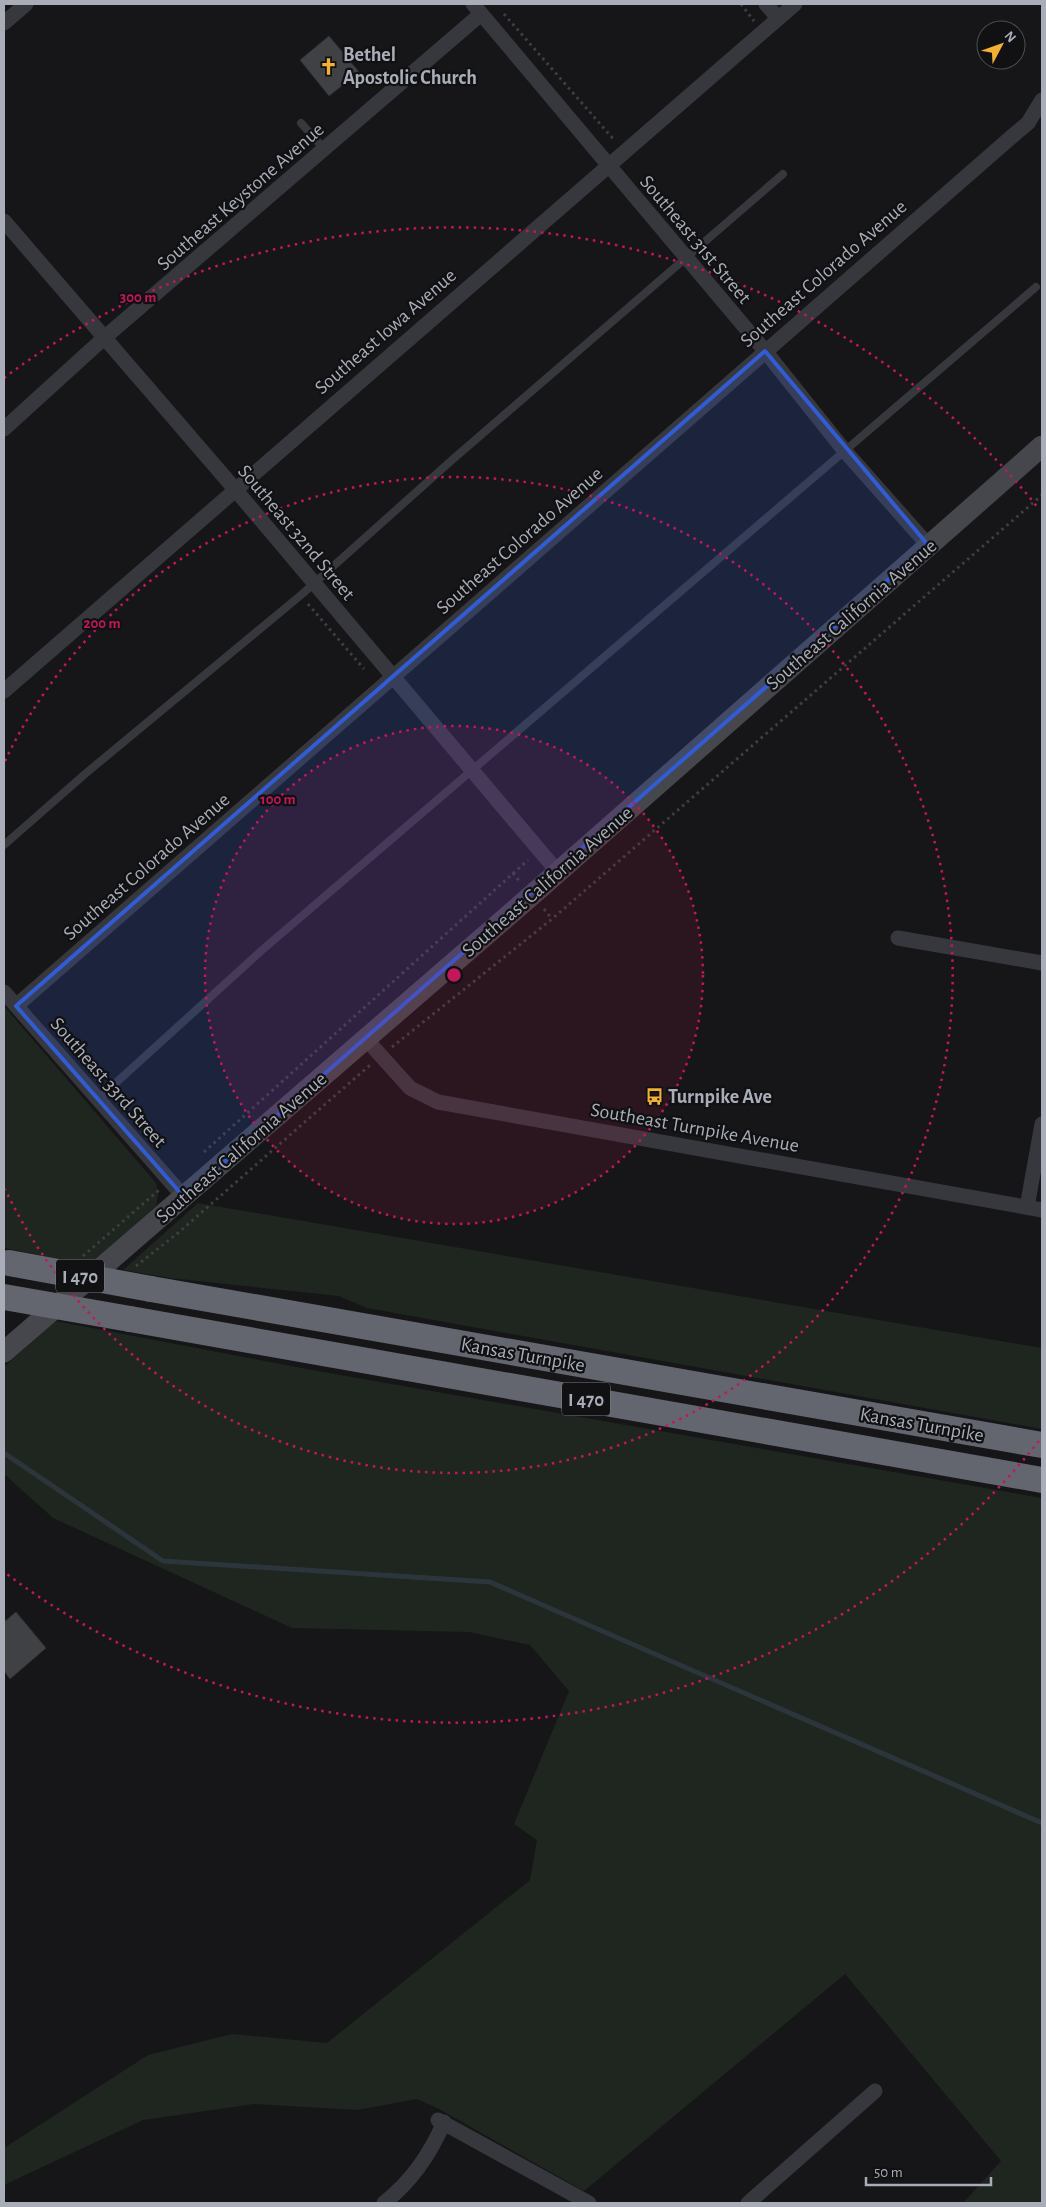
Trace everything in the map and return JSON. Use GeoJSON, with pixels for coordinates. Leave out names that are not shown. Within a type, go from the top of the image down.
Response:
{"type":"FeatureCollection","features":[{"type":"Feature","properties":{"kind":"highway","name":"Kansas Turnpike"},"geometry":{"type":"LineString","coordinates":[[6,1262],[1042,1445]]}},
{"type":"Feature","properties":{"kind":"highway","name":"Kansas Turnpike"},"geometry":{"type":"LineString","coordinates":[[4,1297],[1042,1480]]}},
{"type":"Feature","properties":{"kind":"main road","name":"Southeast California Avenue"},"geometry":{"type":"LineString","coordinates":[[4,1352],[184,1198],[1042,446]]}},
{"type":"Feature","properties":{"kind":"street"},"geometry":{"type":"LineString","coordinates":[[4,23],[26,4]]}},
{"type":"Feature","properties":{"kind":"street"},"geometry":{"type":"LineString","coordinates":[[766,4],[778,18]]}},
{"type":"Feature","properties":{"kind":"street","name":"Southeast Iowa Avenue"},"geometry":{"type":"LineString","coordinates":[[4,691],[234,488],[795,4]]}},
{"type":"Feature","properties":{"kind":"street","name":"Southeast Keystone Avenue"},"geometry":{"type":"LineString","coordinates":[[4,429],[104,338],[325,150],[477,9]]}},
{"type":"Feature","properties":{"kind":"street","name":"Southeast 31st Street"},"geometry":{"type":"LineString","coordinates":[[477,9],[765,351],[844,450],[928,545]]}},
{"type":"Feature","properties":{"kind":"street","name":"Southeast Colorado Avenue"},"geometry":{"type":"LineString","coordinates":[[16,1006],[1028,123],[1042,100]]}},
{"type":"Feature","properties":{"kind":"street","name":"Southeast 32nd Street"},"geometry":{"type":"LineString","coordinates":[[4,220],[394,676],[557,871]]}},
{"type":"Feature","properties":{"kind":"street"},"geometry":{"type":"LineString","coordinates":[[898,938],[1042,963]]}},
{"type":"Feature","properties":{"kind":"street","name":"Southeast 33rd Street"},"geometry":{"type":"LineString","coordinates":[[4,992],[184,1198]]}},
{"type":"Feature","properties":{"kind":"street","name":"Southeast Turnpike Avenue"},"geometry":{"type":"LineString","coordinates":[[365,1038],[410,1088],[438,1102],[1035,1209]]}},
{"type":"Feature","properties":{"kind":"street"},"geometry":{"type":"LineString","coordinates":[[1035,1209],[1042,1124]]}},
{"type":"Feature","properties":{"kind":"street"},"geometry":{"type":"LineString","coordinates":[[748,2203],[875,2092]]}},
{"type":"Feature","properties":{"kind":"street"},"geometry":{"type":"LineString","coordinates":[[384,2203],[404,2186],[430,2153],[441,2121],[589,2203]]}},
{"type":"Feature","properties":{"kind":"lane"},"geometry":{"type":"LineString","coordinates":[[301,123],[325,150]]}},
{"type":"Feature","properties":{"kind":"lane"},"geometry":{"type":"LineString","coordinates":[[4,845],[314,583],[452,460],[783,174]]}},
{"type":"Feature","properties":{"kind":"lane"},"geometry":{"type":"LineString","coordinates":[[98,1100],[261,951],[1036,287]]}},
{"type":"Feature","properties":{"kind":"path"},"geometry":{"type":"LineString","coordinates":[[741,4],[763,31]]}},
{"type":"Feature","properties":{"kind":"path"},"geometry":{"type":"LineString","coordinates":[[502,11],[624,150]]}},
{"type":"Feature","properties":{"kind":"path"},"geometry":{"type":"LineString","coordinates":[[130,1270],[178,1233],[381,1056],[552,919],[1042,495]]}},
{"type":"Feature","properties":{"kind":"path"},"geometry":{"type":"LineString","coordinates":[[196,1158],[433,948],[513,872]]}},
{"type":"Feature","properties":{"kind":"path"},"geometry":{"type":"LineString","coordinates":[[81,1257],[169,1181]]}},
{"type":"Feature","properties":{"kind":"highlighted area"},"geometry":{"type":"Polygon","coordinates":[[[765,351],[928,545],[184,1197],[16,1006],[765,351]]]}},
{"type":"Feature","properties":{"kind":"shaded area"},"geometry":{"type":"Polygon","coordinates":[[[4,1006],[156,1183],[158,1195],[156,1206],[89,1265],[4,1248],[4,1006]]]}},
{"type":"Feature","properties":{"kind":"shaded area"},"geometry":{"type":"Polygon","coordinates":[[[198,1203],[1042,1348],[1042,1429],[367,1308],[339,1296],[170,1278],[123,1270],[198,1203]]]}},
{"type":"Feature","properties":{"kind":"shaded area"},"geometry":{"type":"Polygon","coordinates":[[[55,1321],[312,1370],[1042,1498],[1042,2203],[963,2203],[1001,2161],[845,1974],[584,2191],[439,2109],[417,2099],[357,2110],[254,2104],[143,2120],[4,2185],[4,2148],[148,2055],[232,2034],[327,2043],[530,1880],[537,1840],[514,1824],[569,1691],[530,1645],[469,1632],[292,1628],[53,1518],[4,1474],[4,1367],[55,1321]]]}},
{"type":"Feature","properties":{"kind":"building","name":"Bethel Apostolic Church"},"geometry":{"type":"Polygon","coordinates":[[[329,36],[359,72],[329,96],[300,60],[329,36]]]}},
{"type":"Feature","properties":{"kind":"building"},"geometry":{"type":"Polygon","coordinates":[[[16,1612],[46,1648],[10,1679],[4,1671],[4,1622],[16,1612]]]}},
{"type":"Feature","properties":{"kind":"waterway"},"geometry":{"type":"LineString","coordinates":[[4,1453],[163,1561],[490,1582],[1042,1823]]}},
{"type":"Feature","properties":{"kind":"place","name":"Bethel Apostolic Church"},"geometry":{"type":"Point","coordinates":[329,66]}},
{"type":"Feature","properties":{"kind":"place","name":"Turnpike Ave"},"geometry":{"type":"Point","coordinates":[654,1096]}}]}
